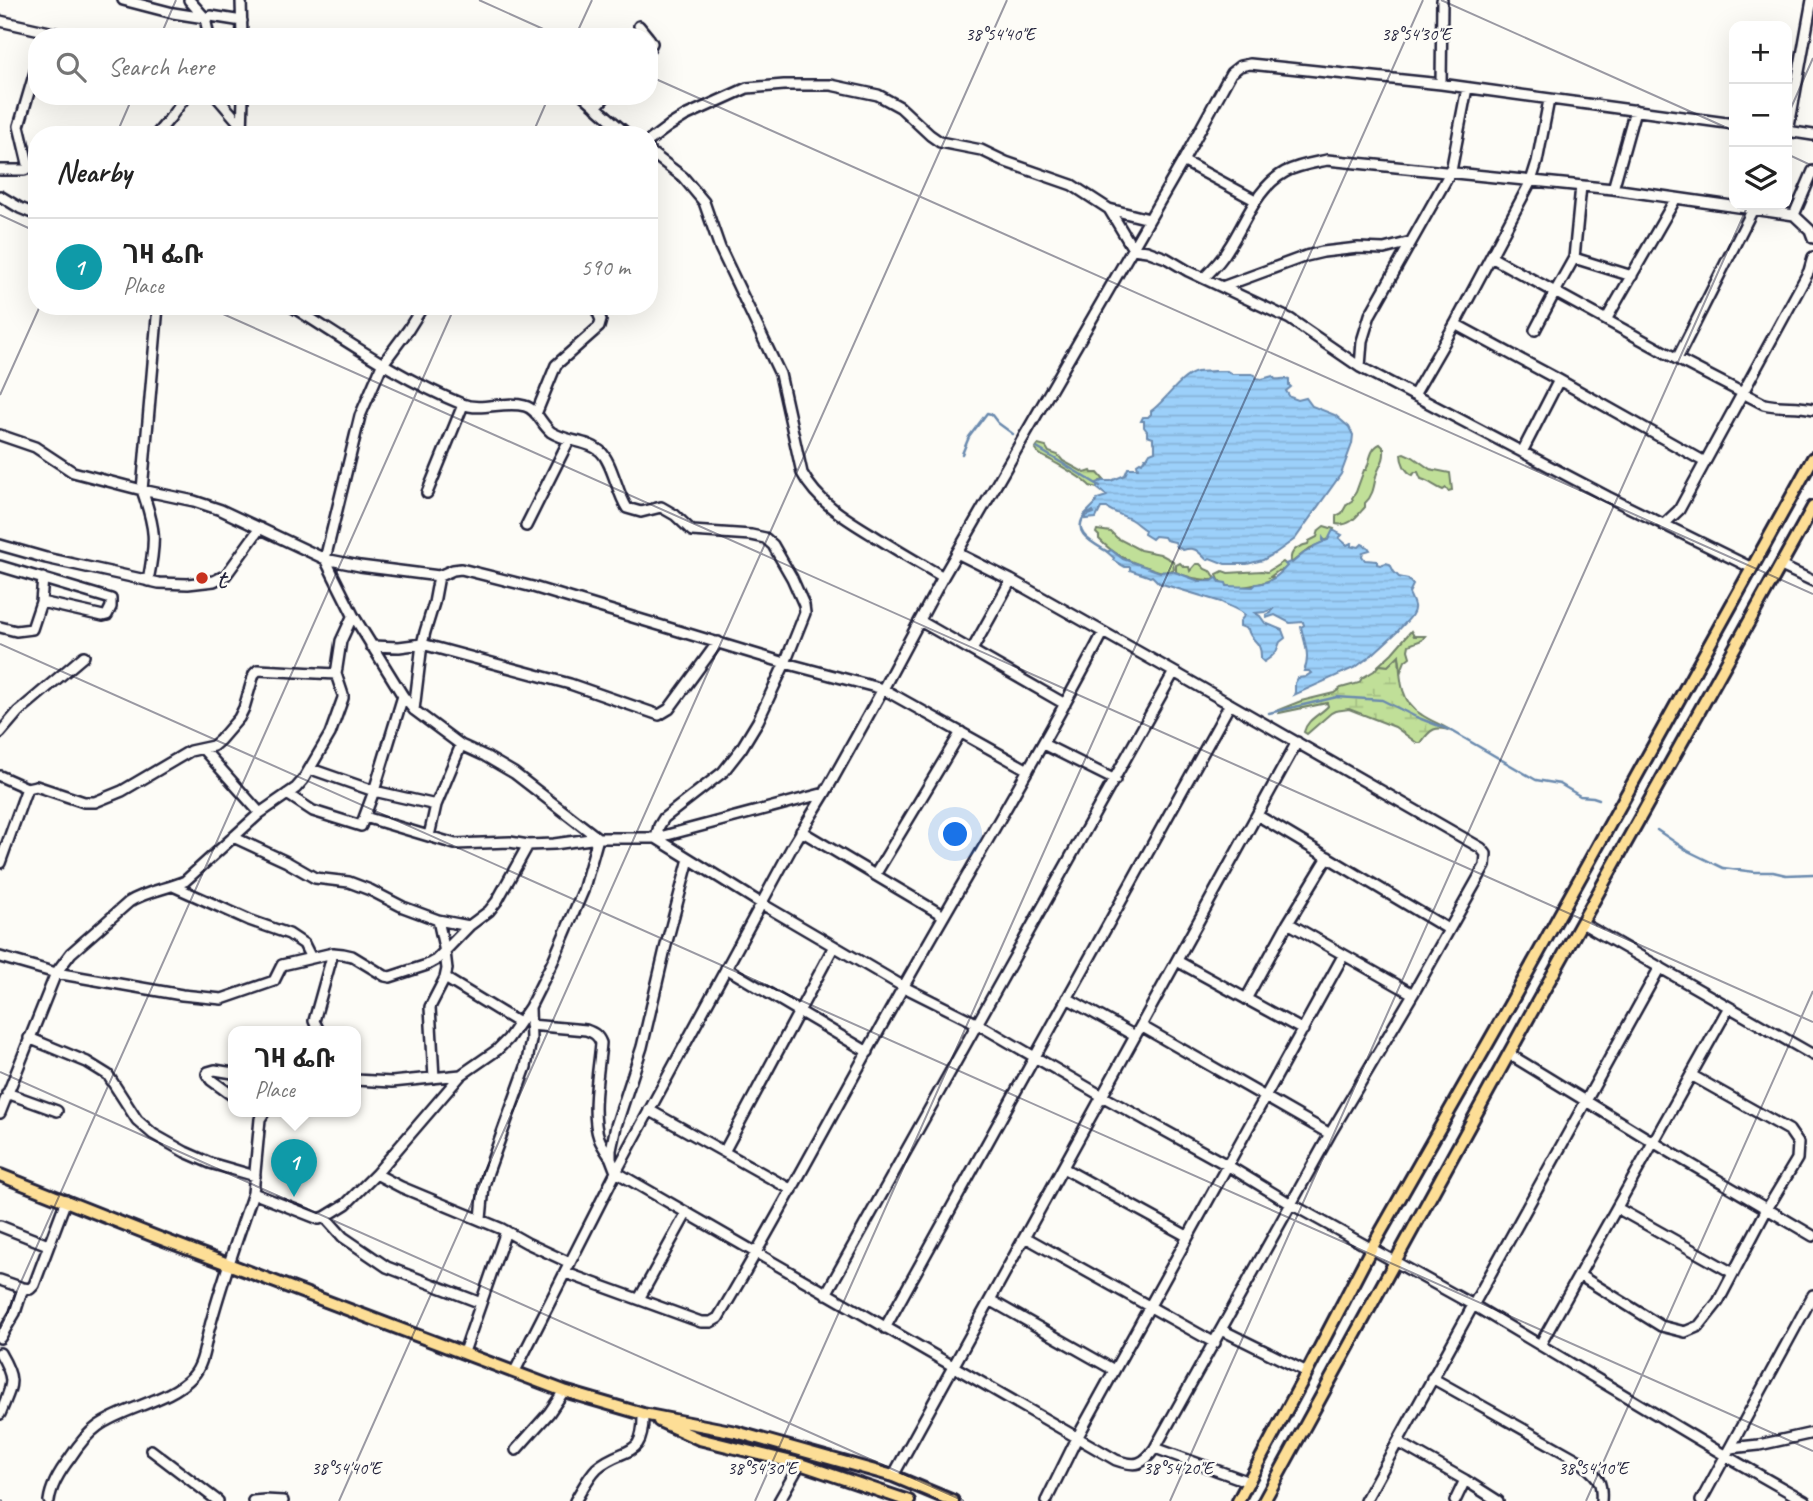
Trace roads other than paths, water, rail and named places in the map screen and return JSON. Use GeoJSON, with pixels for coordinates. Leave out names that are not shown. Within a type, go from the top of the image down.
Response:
{"type":"FeatureCollection","features":[{"type":"Feature","properties":{"kind":"main road"},"geometry":{"type":"LineString","coordinates":[[1238,1501],[1371,1249],[1813,458]]}},
{"type":"Feature","properties":{"kind":"main road"},"geometry":{"type":"LineString","coordinates":[[1264,1501],[1813,506]]}},
{"type":"Feature","properties":{"kind":"main road"},"geometry":{"type":"LineString","coordinates":[[1509,1006],[1529,1017]]}},
{"type":"Feature","properties":{"kind":"main road"},"geometry":{"type":"LineString","coordinates":[[0,1175],[564,1391],[643,1414],[736,1432],[892,1476],[953,1501]]}},
{"type":"Feature","properties":{"kind":"main road"},"geometry":{"type":"LineString","coordinates":[[643,1414],[699,1439],[800,1464],[909,1501]]}},
{"type":"Feature","properties":{"kind":"street"},"geometry":{"type":"LineString","coordinates":[[123,0],[157,10],[205,18],[211,16],[242,20]]}},
{"type":"Feature","properties":{"kind":"street"},"geometry":{"type":"LineString","coordinates":[[189,0],[205,18],[207,28]]}},
{"type":"Feature","properties":{"kind":"street"},"geometry":{"type":"LineString","coordinates":[[241,0],[242,28]]}},
{"type":"Feature","properties":{"kind":"street"},"geometry":{"type":"LineString","coordinates":[[1441,84],[1442,0]]}},
{"type":"Feature","properties":{"kind":"street"},"geometry":{"type":"LineString","coordinates":[[1792,110],[1812,0]]}},
{"type":"Feature","properties":{"kind":"street"},"geometry":{"type":"LineString","coordinates":[[0,21],[28,29]]}},
{"type":"Feature","properties":{"kind":"street"},"geometry":{"type":"LineString","coordinates":[[515,1371],[616,1172],[801,831],[825,793],[943,577],[1183,162],[1231,73],[1240,66],[1250,64],[1441,84],[1729,123]]}},
{"type":"Feature","properties":{"kind":"street"},"geometry":{"type":"LineString","coordinates":[[658,134],[685,116],[747,88],[831,85],[878,94],[900,107],[940,142],[974,147],[1006,162],[1072,185],[1109,209],[1149,219]]}},
{"type":"Feature","properties":{"kind":"street"},"geometry":{"type":"LineString","coordinates":[[1360,367],[1362,341],[1370,315],[1451,171],[1467,88]]}},
{"type":"Feature","properties":{"kind":"street"},"geometry":{"type":"LineString","coordinates":[[28,96],[19,126],[28,152]]}},
{"type":"Feature","properties":{"kind":"street"},"geometry":{"type":"LineString","coordinates":[[1414,395],[1531,181],[1549,100]]}},
{"type":"Feature","properties":{"kind":"street"},"geometry":{"type":"LineString","coordinates":[[163,126],[179,105]]}},
{"type":"Feature","properties":{"kind":"street"},"geometry":{"type":"LineString","coordinates":[[223,105],[239,126]]}},
{"type":"Feature","properties":{"kind":"street"},"geometry":{"type":"LineString","coordinates":[[242,126],[243,105]]}},
{"type":"Feature","properties":{"kind":"street"},"geometry":{"type":"LineString","coordinates":[[596,107],[618,126]]}},
{"type":"Feature","properties":{"kind":"street"},"geometry":{"type":"LineString","coordinates":[[1614,189],[1635,110]]}},
{"type":"Feature","properties":{"kind":"street"},"geometry":{"type":"LineString","coordinates":[[1792,132],[1813,135]]}},
{"type":"Feature","properties":{"kind":"street"},"geometry":{"type":"LineString","coordinates":[[658,158],[683,177],[704,202],[720,248],[780,374],[802,473],[807,482],[821,499],[838,513],[943,577]]}},
{"type":"Feature","properties":{"kind":"street"},"geometry":{"type":"LineString","coordinates":[[1204,278],[1228,249],[1255,200],[1274,180],[1299,166],[1327,160],[1614,189],[1729,206]]}},
{"type":"Feature","properties":{"kind":"street"},"geometry":{"type":"LineString","coordinates":[[1183,162],[1255,200]]}},
{"type":"Feature","properties":{"kind":"street"},"geometry":{"type":"LineString","coordinates":[[0,170],[28,168]]}},
{"type":"Feature","properties":{"kind":"street"},"geometry":{"type":"LineString","coordinates":[[1794,215],[1813,171]]}},
{"type":"Feature","properties":{"kind":"street"},"geometry":{"type":"LineString","coordinates":[[1535,330],[1574,258],[1581,186]]}},
{"type":"Feature","properties":{"kind":"street"},"geometry":{"type":"LineString","coordinates":[[0,196],[28,211]]}},
{"type":"Feature","properties":{"kind":"street"},"geometry":{"type":"LineString","coordinates":[[1606,320],[1676,198]]}},
{"type":"Feature","properties":{"kind":"street"},"geometry":{"type":"LineString","coordinates":[[1109,209],[1133,249]]}},
{"type":"Feature","properties":{"kind":"street"},"geometry":{"type":"LineString","coordinates":[[1677,359],[1752,210]]}},
{"type":"Feature","properties":{"kind":"street"},"geometry":{"type":"LineString","coordinates":[[1760,210],[1794,215],[1810,230],[1813,239]]}},
{"type":"Feature","properties":{"kind":"street"},"geometry":{"type":"LineString","coordinates":[[1222,287],[1314,254],[1340,249],[1384,249],[1411,242]]}},
{"type":"Feature","properties":{"kind":"street"},"geometry":{"type":"LineString","coordinates":[[1133,249],[1166,258],[1290,319],[1360,367],[1663,525],[1752,568]]}},
{"type":"Feature","properties":{"kind":"street"},"geometry":{"type":"LineString","coordinates":[[1491,257],[1764,404],[1806,407],[1813,410]]}},
{"type":"Feature","properties":{"kind":"street"},"geometry":{"type":"LineString","coordinates":[[1663,525],[1679,510],[1809,271],[1813,257]]}},
{"type":"Feature","properties":{"kind":"street"},"geometry":{"type":"LineString","coordinates":[[1574,258],[1632,276]]}},
{"type":"Feature","properties":{"kind":"street"},"geometry":{"type":"LineString","coordinates":[[148,581],[154,550],[154,533],[142,490],[157,315]]}},
{"type":"Feature","properties":{"kind":"street"},"geometry":{"type":"LineString","coordinates":[[305,315],[382,365],[422,387],[463,405],[525,406],[536,414],[552,433],[597,449],[603,453],[627,508],[641,512],[661,508],[675,515],[692,531],[751,535],[765,538],[773,545],[792,578],[805,612],[785,663],[758,721],[734,760],[723,772],[664,818],[656,838]]}},
{"type":"Feature","properties":{"kind":"street"},"geometry":{"type":"LineString","coordinates":[[417,315],[382,365],[357,425],[325,559],[371,646],[414,710],[461,745],[514,774],[598,838]]}},
{"type":"Feature","properties":{"kind":"street"},"geometry":{"type":"LineString","coordinates":[[536,414],[556,365],[599,327],[599,315]]}},
{"type":"Feature","properties":{"kind":"street"},"geometry":{"type":"LineString","coordinates":[[1455,324],[1705,462]]}},
{"type":"Feature","properties":{"kind":"street"},"geometry":{"type":"LineString","coordinates":[[1522,452],[1559,380]]}},
{"type":"Feature","properties":{"kind":"street"},"geometry":{"type":"LineString","coordinates":[[427,493],[463,405]]}},
{"type":"Feature","properties":{"kind":"street"},"geometry":{"type":"LineString","coordinates":[[0,435],[36,447],[72,472],[221,510],[325,559],[439,576],[461,569],[534,587],[785,663],[883,689],[1028,770]]}},
{"type":"Feature","properties":{"kind":"street"},"geometry":{"type":"LineString","coordinates":[[526,526],[569,440]]}},
{"type":"Feature","properties":{"kind":"street"},"geometry":{"type":"LineString","coordinates":[[0,545],[148,581],[188,584],[220,579],[226,575],[260,528]]}},
{"type":"Feature","properties":{"kind":"street"},"geometry":{"type":"LineString","coordinates":[[530,1025],[586,1030],[599,1037],[601,1043],[595,1107],[597,1129],[616,1172],[1116,1460],[1136,1464],[1146,1461],[1156,1448],[1330,1134],[1485,866],[1486,854],[1481,848],[1174,672],[1011,580],[957,553]]}},
{"type":"Feature","properties":{"kind":"street"},"geometry":{"type":"LineString","coordinates":[[0,566],[111,598],[112,602],[107,615],[103,616],[41,602]]}},
{"type":"Feature","properties":{"kind":"street"},"geometry":{"type":"LineString","coordinates":[[1781,566],[1813,581]]}},
{"type":"Feature","properties":{"kind":"street"},"geometry":{"type":"LineString","coordinates":[[414,710],[422,644],[439,576]]}},
{"type":"Feature","properties":{"kind":"street"},"geometry":{"type":"LineString","coordinates":[[0,626],[16,631],[32,629],[41,602],[43,578]]}},
{"type":"Feature","properties":{"kind":"street"},"geometry":{"type":"LineString","coordinates":[[972,650],[1011,580]]}},
{"type":"Feature","properties":{"kind":"street"},"geometry":{"type":"LineString","coordinates":[[0,1113],[56,973],[71,953],[138,896],[185,881],[260,813],[303,780],[311,769],[330,734],[343,698],[336,674],[341,641],[353,615]]}},
{"type":"Feature","properties":{"kind":"street"},"geometry":{"type":"LineString","coordinates":[[920,621],[1065,705]]}},
{"type":"Feature","properties":{"kind":"street"},"geometry":{"type":"LineString","coordinates":[[566,1273],[701,1322],[711,1322],[718,1318],[1065,705],[1103,633]]}},
{"type":"Feature","properties":{"kind":"street"},"geometry":{"type":"LineString","coordinates":[[371,646],[422,644],[570,684],[659,715],[669,709],[718,642]]}},
{"type":"Feature","properties":{"kind":"street"},"geometry":{"type":"LineString","coordinates":[[0,733],[18,712],[84,656]]}},
{"type":"Feature","properties":{"kind":"street"},"geometry":{"type":"LineString","coordinates":[[0,776],[27,789],[36,786],[84,802],[95,802],[122,791],[190,751],[213,746],[239,718],[254,674],[258,670],[336,674]]}},
{"type":"Feature","properties":{"kind":"street"},"geometry":{"type":"LineString","coordinates":[[825,1294],[1174,672]]}},
{"type":"Feature","properties":{"kind":"street"},"geometry":{"type":"LineString","coordinates":[[287,794],[313,811],[360,826],[374,791],[403,696]]}},
{"type":"Feature","properties":{"kind":"street"},"geometry":{"type":"LineString","coordinates":[[885,1328],[1230,704]]}},
{"type":"Feature","properties":{"kind":"street"},"geometry":{"type":"LineString","coordinates":[[875,875],[961,732]]}},
{"type":"Feature","properties":{"kind":"street"},"geometry":{"type":"LineString","coordinates":[[892,1476],[1297,742]]}},
{"type":"Feature","properties":{"kind":"street"},"geometry":{"type":"LineString","coordinates":[[1042,744],[1115,780]]}},
{"type":"Feature","properties":{"kind":"street"},"geometry":{"type":"LineString","coordinates":[[429,836],[436,805],[461,745]]}},
{"type":"Feature","properties":{"kind":"street"},"geometry":{"type":"LineString","coordinates":[[203,749],[260,813]]}},
{"type":"Feature","properties":{"kind":"street"},"geometry":{"type":"LineString","coordinates":[[311,769],[374,791],[436,805]]}},
{"type":"Feature","properties":{"kind":"street"},"geometry":{"type":"LineString","coordinates":[[0,863],[3,845],[27,789]]}},
{"type":"Feature","properties":{"kind":"street"},"geometry":{"type":"LineString","coordinates":[[365,817],[456,844],[554,844],[598,838],[656,838],[825,793]]}},
{"type":"Feature","properties":{"kind":"street"},"geometry":{"type":"LineString","coordinates":[[1256,815],[1448,929]]}},
{"type":"Feature","properties":{"kind":"street"},"geometry":{"type":"LineString","coordinates":[[801,831],[944,916]]}},
{"type":"Feature","properties":{"kind":"street"},"geometry":{"type":"LineString","coordinates":[[233,837],[315,878],[348,882],[438,920],[470,926]]}},
{"type":"Feature","properties":{"kind":"street"},"geometry":{"type":"LineString","coordinates":[[253,1193],[312,1217],[325,1217],[346,1204],[376,1174],[461,1075],[509,1039],[530,1007],[553,961],[583,891],[598,838]]}},
{"type":"Feature","properties":{"kind":"street"},"geometry":{"type":"LineString","coordinates":[[656,838],[904,987],[976,1023],[1473,1305],[1728,1452],[1805,1501]]}},
{"type":"Feature","properties":{"kind":"street"},"geometry":{"type":"LineString","coordinates":[[0,957],[56,973],[182,995],[222,999],[274,981],[282,965],[333,953],[348,954],[385,976],[390,976],[427,965],[446,952],[497,901],[528,845]]}},
{"type":"Feature","properties":{"kind":"street"},"geometry":{"type":"LineString","coordinates":[[1247,999],[1328,857]]}},
{"type":"Feature","properties":{"kind":"street"},"geometry":{"type":"LineString","coordinates":[[611,1159],[616,1126],[642,1047],[689,859]]}},
{"type":"Feature","properties":{"kind":"street"},"geometry":{"type":"LineString","coordinates":[[173,886],[201,900],[289,934],[304,944],[311,958]]}},
{"type":"Feature","properties":{"kind":"street"},"geometry":{"type":"LineString","coordinates":[[434,1078],[430,1007],[447,969],[438,920]]}},
{"type":"Feature","properties":{"kind":"street"},"geometry":{"type":"LineString","coordinates":[[1288,923],[1413,994]]}},
{"type":"Feature","properties":{"kind":"street"},"geometry":{"type":"LineString","coordinates":[[1582,923],[1813,1055]]}},
{"type":"Feature","properties":{"kind":"street"},"geometry":{"type":"LineString","coordinates":[[724,1152],[834,946]]}},
{"type":"Feature","properties":{"kind":"street"},"geometry":{"type":"LineString","coordinates":[[316,1026],[314,1021],[333,953]]}},
{"type":"Feature","properties":{"kind":"street"},"geometry":{"type":"LineString","coordinates":[[1046,1501],[1148,1307],[1343,956]]}},
{"type":"Feature","properties":{"kind":"street"},"geometry":{"type":"LineString","coordinates":[[1177,961],[1303,1030]]}},
{"type":"Feature","properties":{"kind":"street"},"geometry":{"type":"LineString","coordinates":[[1365,1501],[1660,967]]}},
{"type":"Feature","properties":{"kind":"street"},"geometry":{"type":"LineString","coordinates":[[726,968],[868,1052]]}},
{"type":"Feature","properties":{"kind":"street"},"geometry":{"type":"LineString","coordinates":[[445,978],[519,1023]]}},
{"type":"Feature","properties":{"kind":"street"},"geometry":{"type":"LineString","coordinates":[[1067,998],[1135,1037]]}},
{"type":"Feature","properties":{"kind":"street"},"geometry":{"type":"LineString","coordinates":[[481,1219],[481,1201],[486,1179],[526,1067],[531,1040],[530,1007]]}},
{"type":"Feature","properties":{"kind":"street"},"geometry":{"type":"LineString","coordinates":[[1540,1345],[1729,1007]]}},
{"type":"Feature","properties":{"kind":"street"},"geometry":{"type":"LineString","coordinates":[[1141,1026],[1330,1134]]}},
{"type":"Feature","properties":{"kind":"street"},"geometry":{"type":"LineString","coordinates":[[29,1038],[87,1062],[108,1076],[137,1120],[152,1134],[210,1163],[255,1176]]}},
{"type":"Feature","properties":{"kind":"street"},"geometry":{"type":"LineString","coordinates":[[1509,1054],[1813,1236]]}},
{"type":"Feature","properties":{"kind":"street"},"geometry":{"type":"LineString","coordinates":[[228,1072],[215,1070],[207,1074],[228,1093]]}},
{"type":"Feature","properties":{"kind":"street"},"geometry":{"type":"LineString","coordinates":[[361,1080],[392,1082],[461,1075]]}},
{"type":"Feature","properties":{"kind":"street"},"geometry":{"type":"LineString","coordinates":[[1579,1275],[1661,1326],[1685,1332],[1699,1326],[1718,1301],[1797,1159],[1798,1143],[1788,1130],[1692,1075]]}},
{"type":"Feature","properties":{"kind":"street"},"geometry":{"type":"LineString","coordinates":[[7,1093],[57,1111]]}},
{"type":"Feature","properties":{"kind":"street"},"geometry":{"type":"LineString","coordinates":[[649,1110],[792,1190]]}},
{"type":"Feature","properties":{"kind":"street"},"geometry":{"type":"LineString","coordinates":[[49,1501],[59,1472],[93,1430],[161,1397],[193,1376],[200,1365],[209,1327],[253,1193],[259,1117]]}},
{"type":"Feature","properties":{"kind":"street"},"geometry":{"type":"LineString","coordinates":[[1063,1168],[1187,1236]]}},
{"type":"Feature","properties":{"kind":"street"},"geometry":{"type":"LineString","coordinates":[[376,1174],[481,1219],[570,1263]]}},
{"type":"Feature","properties":{"kind":"street"},"geometry":{"type":"LineString","coordinates":[[0,1280],[30,1289],[66,1200]]}},
{"type":"Feature","properties":{"kind":"street"},"geometry":{"type":"LineString","coordinates":[[1616,1208],[1733,1273]]}},
{"type":"Feature","properties":{"kind":"street"},"geometry":{"type":"LineString","coordinates":[[639,1300],[686,1214]]}},
{"type":"Feature","properties":{"kind":"street"},"geometry":{"type":"LineString","coordinates":[[325,1217],[343,1237],[387,1267],[481,1303]]}},
{"type":"Feature","properties":{"kind":"street"},"geometry":{"type":"LineString","coordinates":[[0,1226],[48,1245]]}},
{"type":"Feature","properties":{"kind":"street"},"geometry":{"type":"LineString","coordinates":[[464,1352],[506,1231]]}},
{"type":"Feature","properties":{"kind":"street"},"geometry":{"type":"LineString","coordinates":[[1025,1237],[1215,1343]]}},
{"type":"Feature","properties":{"kind":"street"},"geometry":{"type":"LineString","coordinates":[[0,1338],[15,1313],[23,1288]]}},
{"type":"Feature","properties":{"kind":"street"},"geometry":{"type":"LineString","coordinates":[[1701,1501],[1813,1295]]}},
{"type":"Feature","properties":{"kind":"street"},"geometry":{"type":"LineString","coordinates":[[990,1300],[1114,1370]]}},
{"type":"Feature","properties":{"kind":"street"},"geometry":{"type":"LineString","coordinates":[[1222,1330],[1307,1372]]}},
{"type":"Feature","properties":{"kind":"street"},"geometry":{"type":"LineString","coordinates":[[0,1353],[11,1371],[10,1389],[0,1414]]}},
{"type":"Feature","properties":{"kind":"street"},"geometry":{"type":"LineString","coordinates":[[1432,1378],[1580,1461],[1603,1487],[1601,1501]]}},
{"type":"Feature","properties":{"kind":"street"},"geometry":{"type":"LineString","coordinates":[[516,1450],[549,1413],[564,1391]]}},
{"type":"Feature","properties":{"kind":"street"},"geometry":{"type":"LineString","coordinates":[[575,1501],[598,1467],[632,1449],[639,1442],[643,1433],[643,1414]]}},
{"type":"Feature","properties":{"kind":"street"},"geometry":{"type":"LineString","coordinates":[[1728,1452],[1813,1433]]}},
{"type":"Feature","properties":{"kind":"street"},"geometry":{"type":"LineString","coordinates":[[1398,1442],[1498,1501]]}},
{"type":"Feature","properties":{"kind":"street"},"geometry":{"type":"LineString","coordinates":[[1156,1448],[1249,1482]]}},
{"type":"Feature","properties":{"kind":"street"},"geometry":{"type":"LineString","coordinates":[[151,1450],[218,1501]]}},
{"type":"Feature","properties":{"kind":"street"},"geometry":{"type":"LineString","coordinates":[[779,1501],[800,1464]]}},
{"type":"Feature","properties":{"kind":"street"},"geometry":{"type":"LineString","coordinates":[[1455,1501],[1465,1480]]}},
{"type":"Feature","properties":{"kind":"street"},"geometry":{"type":"LineString","coordinates":[[253,1501],[283,1501]]}},
{"type":"Feature","properties":{"kind":"water"},"geometry":{"type":"Polygon","coordinates":[[[1227,371],[1232,374],[1252,374],[1262,379],[1273,376],[1275,379],[1289,380],[1291,387],[1286,391],[1290,397],[1298,400],[1306,398],[1312,406],[1335,415],[1349,427],[1353,435],[1341,474],[1295,539],[1263,560],[1247,564],[1225,564],[1210,558],[1207,560],[1194,549],[1183,550],[1164,537],[1155,536],[1152,539],[1132,520],[1107,508],[1101,508],[1096,518],[1085,519],[1094,513],[1086,513],[1097,499],[1107,496],[1097,488],[1097,483],[1125,475],[1128,468],[1138,468],[1137,464],[1142,463],[1155,451],[1153,438],[1147,436],[1144,421],[1141,421],[1143,417],[1148,417],[1151,411],[1191,374],[1227,371]]]}},
{"type":"Feature","properties":{"kind":"water"},"geometry":{"type":"Polygon","coordinates":[[[1333,530],[1342,535],[1339,538],[1347,545],[1352,543],[1351,546],[1354,547],[1362,544],[1368,547],[1370,550],[1363,552],[1362,556],[1365,560],[1377,561],[1380,565],[1390,564],[1399,577],[1408,579],[1413,585],[1409,593],[1414,609],[1398,631],[1356,667],[1294,695],[1298,678],[1311,673],[1304,671],[1307,655],[1301,627],[1303,622],[1290,623],[1275,615],[1266,618],[1273,609],[1255,613],[1265,623],[1282,630],[1285,638],[1276,652],[1264,662],[1260,648],[1248,629],[1240,626],[1245,615],[1243,613],[1221,602],[1159,583],[1152,576],[1130,570],[1130,567],[1113,560],[1107,552],[1111,550],[1123,559],[1160,572],[1172,571],[1199,581],[1212,581],[1217,578],[1227,586],[1253,587],[1273,578],[1287,566],[1285,564],[1292,563],[1323,542],[1323,538],[1328,540],[1333,530]]]}},
{"type":"Feature","properties":{"kind":"waterway"},"geometry":{"type":"LineString","coordinates":[[962,454],[969,437],[987,413],[1013,434]]}},
{"type":"Feature","properties":{"kind":"waterway"},"geometry":{"type":"LineString","coordinates":[[1037,448],[1100,486]]}},
{"type":"Feature","properties":{"kind":"waterway"},"geometry":{"type":"LineString","coordinates":[[1088,512],[1081,525],[1082,531],[1090,541],[1108,552]]}},
{"type":"Feature","properties":{"kind":"waterway"},"geometry":{"type":"LineString","coordinates":[[1269,713],[1337,697],[1382,700],[1452,731],[1536,780],[1560,784],[1580,796],[1599,799]]}},
{"type":"Feature","properties":{"kind":"waterway"},"geometry":{"type":"LineString","coordinates":[[1657,830],[1688,851],[1723,868],[1786,875],[1813,874]]}},
{"type":"Feature","properties":{"kind":"place","name":"t"},"geometry":{"type":"Point","coordinates":[202,578]}},
{"type":"Feature","properties":{"kind":"place","name":"ገዛ ፌቡ"},"geometry":{"type":"Point","coordinates":[294,1197]}}]}
